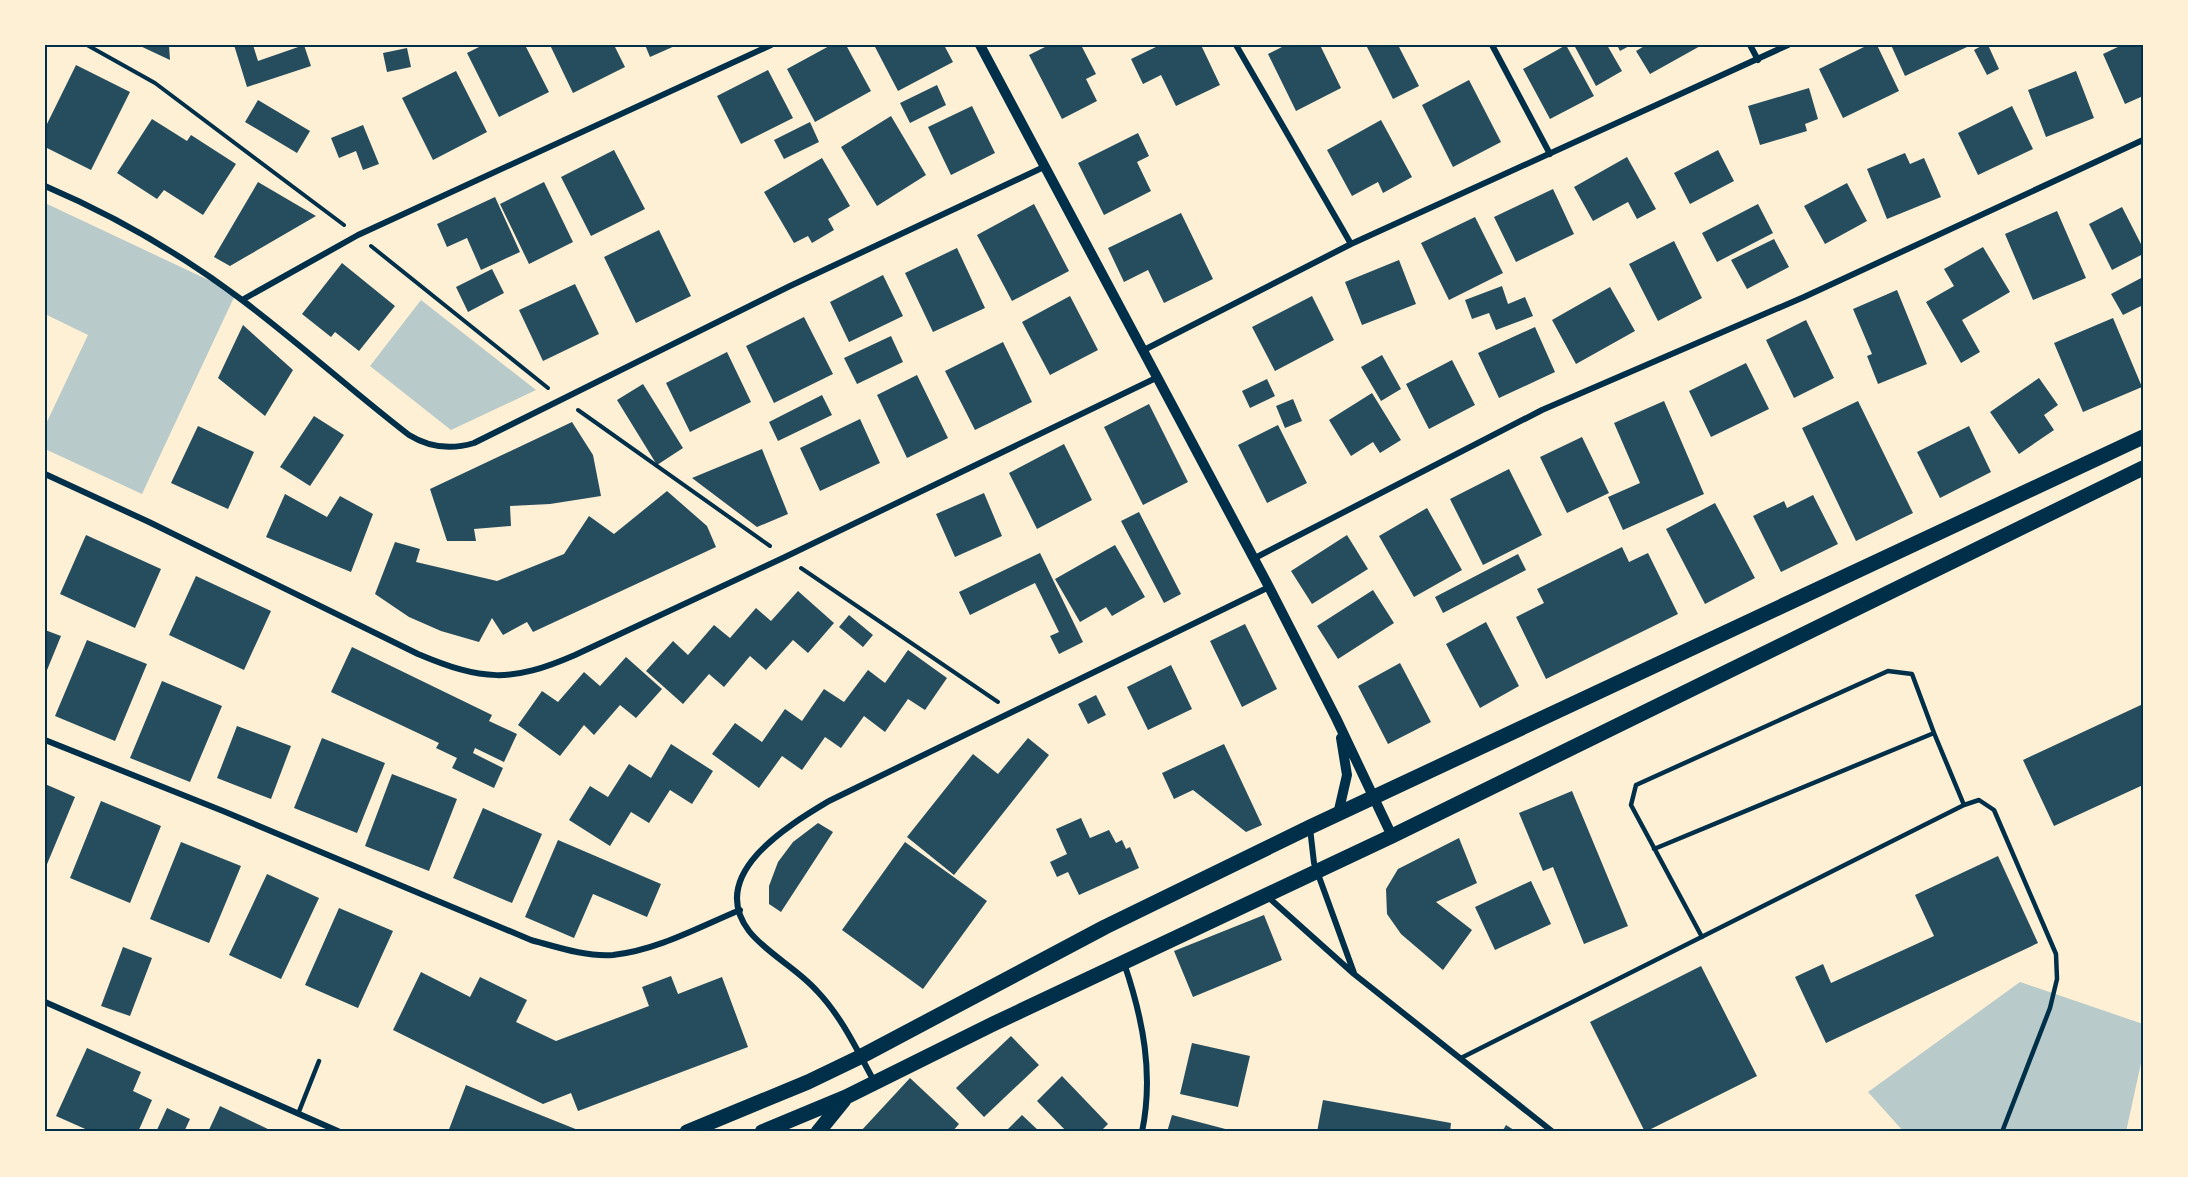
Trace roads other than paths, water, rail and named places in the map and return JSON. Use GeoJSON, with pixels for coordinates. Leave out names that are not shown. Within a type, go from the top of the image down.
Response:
{"type":"FeatureCollection","features":[{"type":"Feature","properties":{"kind":"main road"},"geometry":{"type":"LineString","coordinates":[[687,1132],[710,1128],[860,1057],[1105,927],[1310,827],[2143,437]]}},
{"type":"Feature","properties":{"kind":"main road"},"geometry":{"type":"LineString","coordinates":[[762,1132],[846,1097],[1392,836],[2143,468]]}},
{"type":"Feature","properties":{"kind":"main road"},"geometry":{"type":"LineString","coordinates":[[818,1132],[846,1097]]}},
{"type":"Feature","properties":{"kind":"street"},"geometry":{"type":"LineString","coordinates":[[242,300],[358,235],[771,45]]}},
{"type":"Feature","properties":{"kind":"street"},"geometry":{"type":"LineString","coordinates":[[980,45],[1269,588],[1336,718],[1392,836]]}},
{"type":"Feature","properties":{"kind":"street"},"geometry":{"type":"LineString","coordinates":[[1236,45],[1352,244]]}},
{"type":"Feature","properties":{"kind":"street"},"geometry":{"type":"LineString","coordinates":[[1492,45],[1550,154]]}},
{"type":"Feature","properties":{"kind":"street"},"geometry":{"type":"LineString","coordinates":[[1750,45],[1758,60]]}},
{"type":"Feature","properties":{"kind":"street"},"geometry":{"type":"LineString","coordinates":[[1142,351],[1352,244],[1788,45]]}},
{"type":"Feature","properties":{"kind":"street"},"geometry":{"type":"LineString","coordinates":[[1253,559],[1542,410],[1804,297],[2143,140]]}},
{"type":"Feature","properties":{"kind":"street"},"geometry":{"type":"LineString","coordinates":[[45,186],[118,219],[155,240],[242,300],[396,425],[428,444],[450,448],[474,443],[790,286],[1046,166]]}},
{"type":"Feature","properties":{"kind":"street"},"geometry":{"type":"LineString","coordinates":[[45,474],[149,522],[418,654],[464,672],[485,676],[524,674],[545,668],[785,557],[1158,377]]}},
{"type":"Feature","properties":{"kind":"street"},"geometry":{"type":"LineString","coordinates":[[875,1083],[830,1005],[803,976],[748,930],[740,910],[739,890],[745,869],[755,856],[791,824],[829,801],[1269,588]]}},
{"type":"Feature","properties":{"kind":"street"},"geometry":{"type":"LineString","coordinates":[[1336,718],[1347,775],[1338,814]]}},
{"type":"Feature","properties":{"kind":"street"},"geometry":{"type":"LineString","coordinates":[[45,740],[223,811],[531,940],[562,948],[612,955],[637,950],[660,944],[740,910]]}},
{"type":"Feature","properties":{"kind":"street"},"geometry":{"type":"LineString","coordinates":[[1310,827],[1317,871],[1354,974]]}},
{"type":"Feature","properties":{"kind":"street"},"geometry":{"type":"LineString","coordinates":[[1266,895],[1354,974],[1553,1132]]}},
{"type":"Feature","properties":{"kind":"street"},"geometry":{"type":"LineString","coordinates":[[1124,963],[1136,1000],[1146,1054],[1147,1085],[1142,1132]]}},
{"type":"Feature","properties":{"kind":"street"},"geometry":{"type":"LineString","coordinates":[[45,1002],[340,1132]]}},
{"type":"Feature","properties":{"kind":"lane"},"geometry":{"type":"LineString","coordinates":[[1702,937],[1631,805],[1636,785],[1888,671],[1912,674],[1964,805]]}},
{"type":"Feature","properties":{"kind":"lane"},"geometry":{"type":"LineString","coordinates":[[1654,849],[1934,733]]}},
{"type":"Feature","properties":{"kind":"lane"},"geometry":{"type":"LineString","coordinates":[[1461,1058],[1964,805],[1979,800],[1994,810],[2056,954],[2057,979],[2049,1008],[2002,1132]]}},
{"type":"Feature","properties":{"kind":"lane"},"geometry":{"type":"LineString","coordinates":[[298,1114],[318,1061]]}}]}
